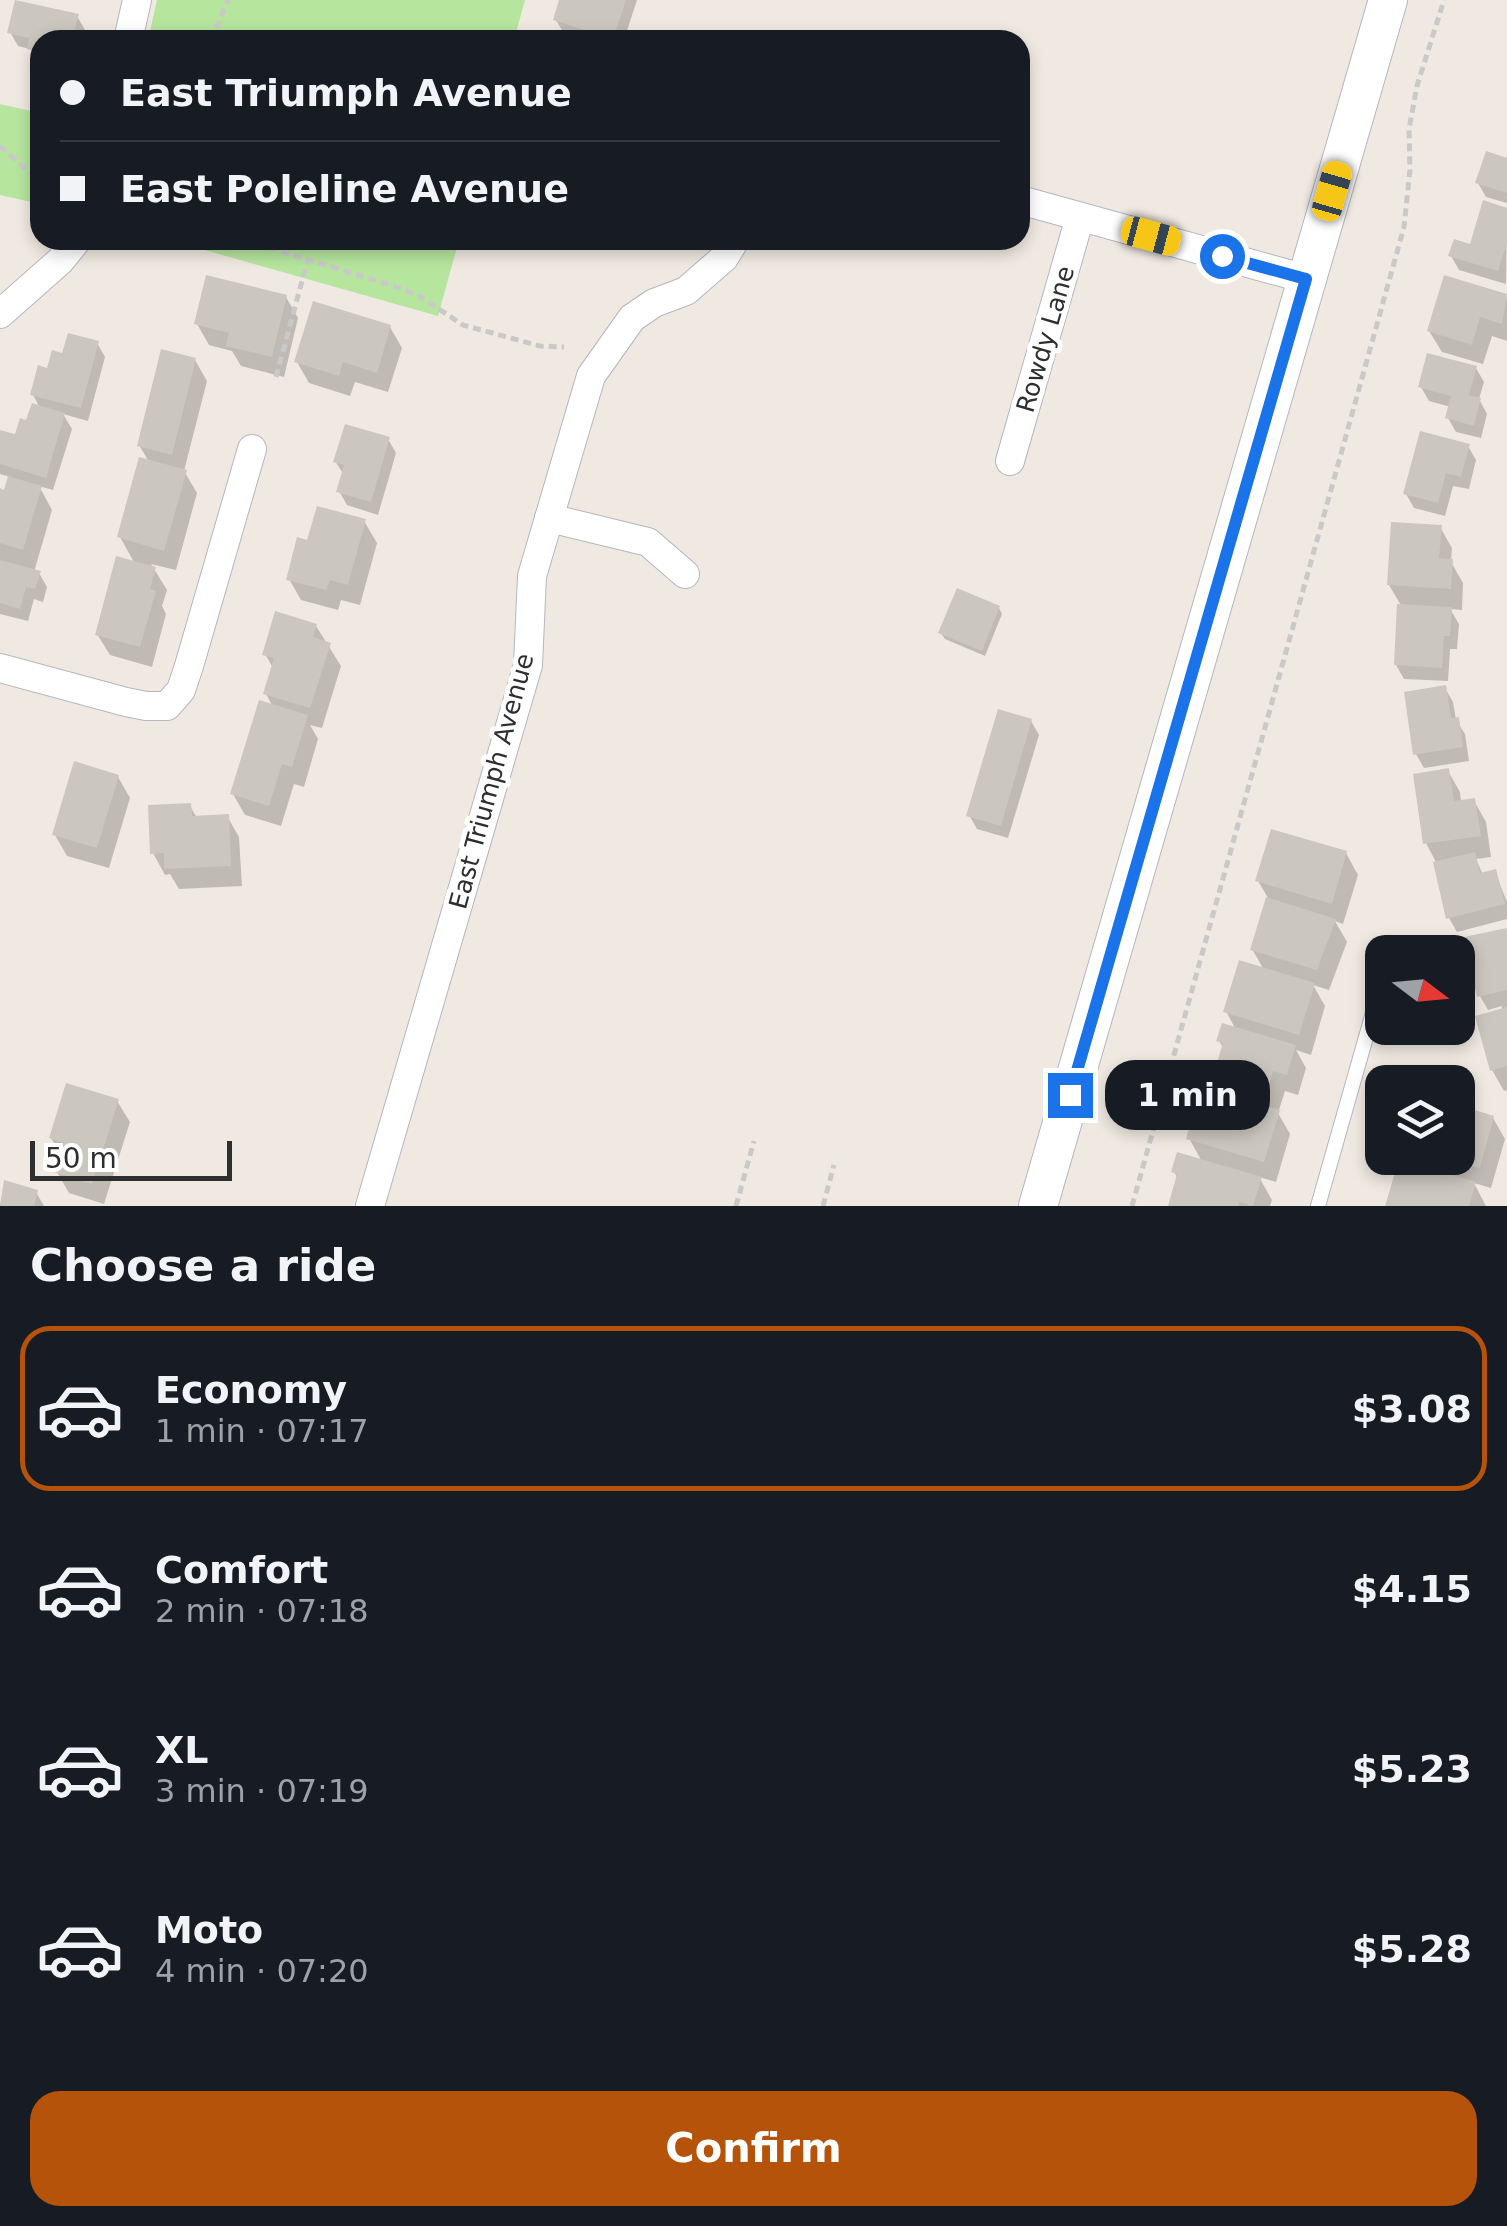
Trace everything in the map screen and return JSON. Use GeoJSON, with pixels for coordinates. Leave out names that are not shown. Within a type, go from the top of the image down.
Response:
{"type":"FeatureCollection","features":[{"type":"Feature","properties":{"kind":"main road"},"geometry":{"type":"LineString","coordinates":[[1038,1206],[1388,0]]}},
{"type":"Feature","properties":{"kind":"street"},"geometry":{"type":"LineString","coordinates":[[130,30],[138,0]]}},
{"type":"Feature","properties":{"kind":"street"},"geometry":{"type":"LineString","coordinates":[[1030,203],[1306,279]]}},
{"type":"Feature","properties":{"kind":"street","name":"Rowdy Lane"},"geometry":{"type":"LineString","coordinates":[[1010,461],[1080,217]]}},
{"type":"Feature","properties":{"kind":"street"},"geometry":{"type":"LineString","coordinates":[[0,314],[69,250]]}},
{"type":"Feature","properties":{"kind":"street","name":"East Triumph Avenue"},"geometry":{"type":"LineString","coordinates":[[370,1206],[528,664],[532,576],[591,376],[632,318],[654,303],[686,291],[729,250]]}},
{"type":"Feature","properties":{"kind":"street"},"geometry":{"type":"LineString","coordinates":[[0,668],[126,702],[168,706],[180,690],[189,666],[252,449]]}},
{"type":"Feature","properties":{"kind":"street"},"geometry":{"type":"LineString","coordinates":[[550,518],[648,542],[685,574]]}},
{"type":"Feature","properties":{"kind":"lane"},"geometry":{"type":"LineString","coordinates":[[1318,1206],[1365,1041]]}},
{"type":"Feature","properties":{"kind":"path"},"geometry":{"type":"LineString","coordinates":[[214,30],[228,0]]}},
{"type":"Feature","properties":{"kind":"path"},"geometry":{"type":"LineString","coordinates":[[1132,1206],[1404,227],[1410,128],[1417,86],[1444,0]]}},
{"type":"Feature","properties":{"kind":"path"},"geometry":{"type":"LineString","coordinates":[[0,146],[30,173]]}},
{"type":"Feature","properties":{"kind":"path"},"geometry":{"type":"LineString","coordinates":[[276,250],[406,291],[463,325],[540,346],[564,348]]}},
{"type":"Feature","properties":{"kind":"path"},"geometry":{"type":"LineString","coordinates":[[276,377],[308,260]]}},
{"type":"Feature","properties":{"kind":"path"},"geometry":{"type":"LineString","coordinates":[[736,1206],[754,1142]]}},
{"type":"Feature","properties":{"kind":"path"},"geometry":{"type":"LineString","coordinates":[[822,1206],[834,1164]]}},
{"type":"Feature","properties":{"kind":"green space"},"geometry":{"type":"Polygon","coordinates":[[[157,0],[525,0],[517,30],[150,30],[157,0]]]}},
{"type":"Feature","properties":{"kind":"green space"},"geometry":{"type":"Polygon","coordinates":[[[0,104],[30,111],[30,202],[0,195],[0,104]]]}},
{"type":"Feature","properties":{"kind":"green space"},"geometry":{"type":"Polygon","coordinates":[[[204,250],[456,250],[438,316],[204,250]]]}},
{"type":"Feature","properties":{"kind":"building"},"geometry":{"type":"Polygon","coordinates":[[[15,0],[79,14],[75,30],[30,30],[30,50],[29,38],[7,33],[15,0]]]}},
{"type":"Feature","properties":{"kind":"building"},"geometry":{"type":"Polygon","coordinates":[[[559,0],[626,0],[616,30],[585,30],[553,20],[559,0]]]}},
{"type":"Feature","properties":{"kind":"building"},"geometry":{"type":"Polygon","coordinates":[[[1486,151],[1507,158],[1507,193],[1475,183],[1486,151]]]}},
{"type":"Feature","properties":{"kind":"building"},"geometry":{"type":"Polygon","coordinates":[[[1483,200],[1507,208],[1507,242],[1498,271],[1448,256],[1454,239],[1470,244],[1483,200]]]}},
{"type":"Feature","properties":{"kind":"building"},"geometry":{"type":"Polygon","coordinates":[[[206,275],[287,295],[272,357],[226,346],[229,333],[194,324],[206,275]]]}},
{"type":"Feature","properties":{"kind":"building"},"geometry":{"type":"Polygon","coordinates":[[[1444,275],[1507,294],[1502,324],[1480,317],[1472,345],[1427,331],[1444,275]]]}},
{"type":"Feature","properties":{"kind":"building"},"geometry":{"type":"Polygon","coordinates":[[[313,301],[391,325],[377,373],[343,362],[339,376],[294,362],[313,301]]]}},
{"type":"Feature","properties":{"kind":"building"},"geometry":{"type":"Polygon","coordinates":[[[68,333],[99,341],[81,408],[30,395],[38,365],[47,368],[52,350],[62,353],[68,333]]]}},
{"type":"Feature","properties":{"kind":"building"},"geometry":{"type":"Polygon","coordinates":[[[161,349],[196,358],[172,455],[137,446],[161,349]]]}},
{"type":"Feature","properties":{"kind":"building"},"geometry":{"type":"Polygon","coordinates":[[[1427,353],[1477,366],[1469,395],[1481,398],[1474,426],[1445,418],[1451,396],[1418,387],[1427,353]]]}},
{"type":"Feature","properties":{"kind":"building"},"geometry":{"type":"Polygon","coordinates":[[[32,403],[65,413],[46,478],[0,464],[0,430],[15,434],[20,418],[26,420],[32,403]]]}},
{"type":"Feature","properties":{"kind":"building"},"geometry":{"type":"Polygon","coordinates":[[[345,424],[390,437],[371,502],[336,492],[344,465],[333,462],[345,424]]]}},
{"type":"Feature","properties":{"kind":"building"},"geometry":{"type":"Polygon","coordinates":[[[1420,431],[1470,444],[1461,477],[1446,473],[1438,503],[1403,494],[1420,431]]]}},
{"type":"Feature","properties":{"kind":"building"},"geometry":{"type":"Polygon","coordinates":[[[139,457],[187,470],[164,551],[117,537],[139,457]]]}},
{"type":"Feature","properties":{"kind":"building"},"geometry":{"type":"Polygon","coordinates":[[[8,476],[42,486],[23,550],[0,543],[0,488],[4,490],[8,476]]]}},
{"type":"Feature","properties":{"kind":"building"},"geometry":{"type":"Polygon","coordinates":[[[317,506],[366,519],[348,585],[330,580],[326,590],[286,580],[297,537],[307,540],[317,506]]]}},
{"type":"Feature","properties":{"kind":"building"},"geometry":{"type":"Polygon","coordinates":[[[1391,522],[1442,525],[1439,558],[1453,559],[1451,589],[1387,585],[1391,522]]]}},
{"type":"Feature","properties":{"kind":"building"},"geometry":{"type":"Polygon","coordinates":[[[116,556],[156,567],[150,589],[156,591],[140,647],[95,635],[116,556]]]}},
{"type":"Feature","properties":{"kind":"building"},"geometry":{"type":"Polygon","coordinates":[[[0,560],[41,571],[35,589],[26,587],[20,609],[0,603],[0,560]]]}},
{"type":"Feature","properties":{"kind":"building"},"geometry":{"type":"Polygon","coordinates":[[[957,588],[1000,606],[982,651],[938,633],[957,588]]]}},
{"type":"Feature","properties":{"kind":"building"},"geometry":{"type":"Polygon","coordinates":[[[1397,604],[1452,607],[1450,636],[1444,636],[1442,668],[1394,665],[1397,604]]]}},
{"type":"Feature","properties":{"kind":"building"},"geometry":{"type":"Polygon","coordinates":[[[275,611],[317,624],[313,637],[331,643],[310,708],[263,694],[274,658],[262,655],[275,611]]]}},
{"type":"Feature","properties":{"kind":"building"},"geometry":{"type":"Polygon","coordinates":[[[1446,685],[1451,718],[1459,717],[1463,747],[1413,755],[1404,692],[1446,685]]]}},
{"type":"Feature","properties":{"kind":"building"},"geometry":{"type":"Polygon","coordinates":[[[259,700],[308,715],[292,767],[282,764],[269,806],[230,794],[259,700]]]}},
{"type":"Feature","properties":{"kind":"building"},"geometry":{"type":"Polygon","coordinates":[[[998,709],[1032,719],[1001,826],[966,816],[998,709]]]}},
{"type":"Feature","properties":{"kind":"building"},"geometry":{"type":"Polygon","coordinates":[[[74,761],[119,775],[97,848],[52,835],[74,761]]]}},
{"type":"Feature","properties":{"kind":"building"},"geometry":{"type":"Polygon","coordinates":[[[1449,768],[1454,801],[1475,798],[1481,836],[1423,844],[1413,774],[1449,768]]]}},
{"type":"Feature","properties":{"kind":"building"},"geometry":{"type":"Polygon","coordinates":[[[191,803],[192,816],[229,814],[231,866],[164,869],[164,853],[150,854],[148,805],[191,803]]]}},
{"type":"Feature","properties":{"kind":"building"},"geometry":{"type":"Polygon","coordinates":[[[1271,829],[1347,851],[1332,904],[1255,881],[1271,829]]]}},
{"type":"Feature","properties":{"kind":"building"},"geometry":{"type":"Polygon","coordinates":[[[1475,852],[1480,873],[1496,869],[1505,904],[1446,919],[1433,862],[1475,852]]]}},
{"type":"Feature","properties":{"kind":"building"},"geometry":{"type":"Polygon","coordinates":[[[1266,897],[1336,919],[1317,970],[1250,950],[1266,897]]]}},
{"type":"Feature","properties":{"kind":"building"},"geometry":{"type":"Polygon","coordinates":[[[1507,928],[1507,990],[1477,997],[1474,935],[1507,928]]]}},
{"type":"Feature","properties":{"kind":"building"},"geometry":{"type":"Polygon","coordinates":[[[1239,960],[1315,983],[1299,1035],[1223,1012],[1239,960]]]}},
{"type":"Feature","properties":{"kind":"building"},"geometry":{"type":"Polygon","coordinates":[[[1507,1007],[1507,1066],[1490,1071],[1475,1016],[1507,1007]]]}},
{"type":"Feature","properties":{"kind":"building"},"geometry":{"type":"Polygon","coordinates":[[[1222,1023],[1296,1045],[1287,1075],[1273,1071],[1267,1092],[1213,1075],[1223,1043],[1216,1041],[1222,1023]]]}},
{"type":"Feature","properties":{"kind":"building"},"geometry":{"type":"Polygon","coordinates":[[[66,1083],[119,1099],[92,1184],[54,1172],[64,1143],[49,1138],[66,1083]]]}},
{"type":"Feature","properties":{"kind":"building"},"geometry":{"type":"Polygon","coordinates":[[[1201,1087],[1280,1110],[1264,1162],[1186,1139],[1201,1087]]]}},
{"type":"Feature","properties":{"kind":"building"},"geometry":{"type":"Polygon","coordinates":[[[1475,1110],[1494,1116],[1480,1168],[1475,1167],[1475,1110]]]}},
{"type":"Feature","properties":{"kind":"building"},"geometry":{"type":"Polygon","coordinates":[[[1177,1152],[1262,1177],[1253,1206],[1239,1202],[1238,1206],[1168,1206],[1177,1174],[1171,1172],[1177,1152]]]}},
{"type":"Feature","properties":{"kind":"building"},"geometry":{"type":"Polygon","coordinates":[[[1394,1175],[1453,1175],[1476,1182],[1469,1206],[1385,1206],[1394,1175]]]}},
{"type":"Feature","properties":{"kind":"building"},"geometry":{"type":"Polygon","coordinates":[[[4,1180],[38,1190],[34,1206],[0,1206],[4,1180]]]}},
{"type":"Feature","properties":{"kind":"route"},"geometry":{"type":"LineString","coordinates":[[1070,1095],[1306,279],[1222,256]]}}]}
